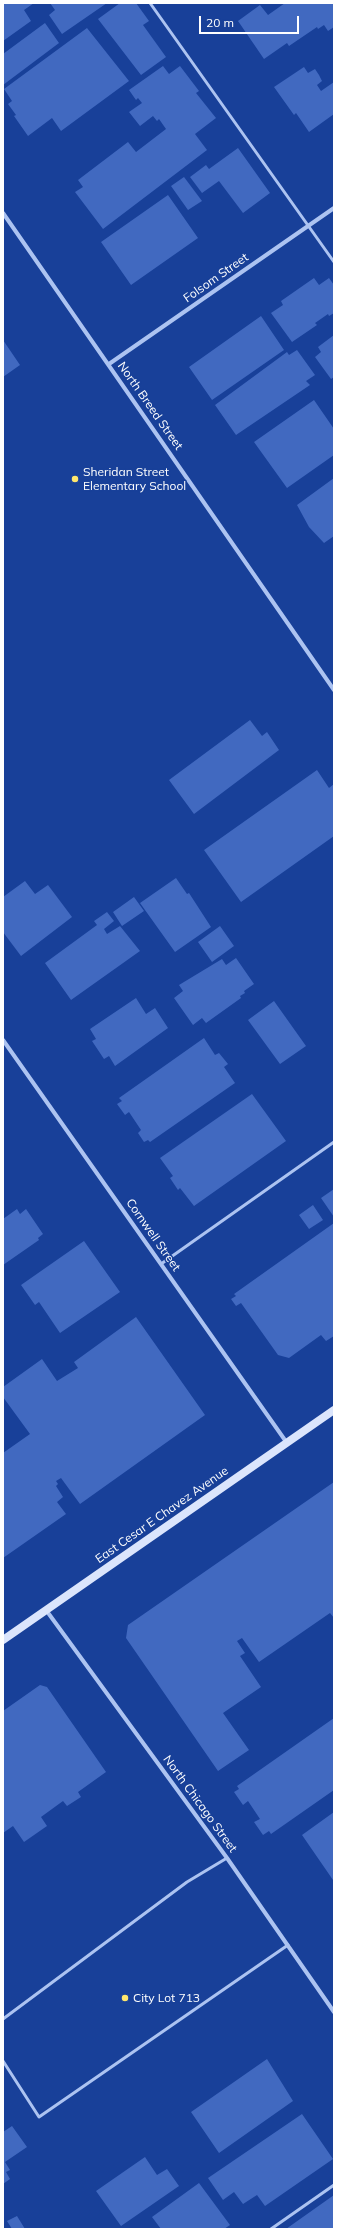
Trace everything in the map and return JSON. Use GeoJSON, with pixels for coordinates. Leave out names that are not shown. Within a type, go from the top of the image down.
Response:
{"type":"FeatureCollection","features":[{"type":"Feature","properties":{"kind":"main road","name":"East Cesar E Chavez Avenue"},"geometry":{"type":"LineString","coordinates":[[3,1640],[334,1410]]}},
{"type":"Feature","properties":{"kind":"street","name":"Folsom Street"},"geometry":{"type":"LineString","coordinates":[[109,364],[334,208]]}},
{"type":"Feature","properties":{"kind":"street","name":"North Breed Street"},"geometry":{"type":"LineString","coordinates":[[3,213],[334,690]]}},
{"type":"Feature","properties":{"kind":"street","name":"Cornwell Street"},"geometry":{"type":"LineString","coordinates":[[3,1040],[287,1443]]}},
{"type":"Feature","properties":{"kind":"street","name":"North Chicago Street"},"geometry":{"type":"LineString","coordinates":[[46,1610],[227,1858],[334,2012]]}},
{"type":"Feature","properties":{"kind":"lane"},"geometry":{"type":"LineString","coordinates":[[150,3],[334,262]]}},
{"type":"Feature","properties":{"kind":"lane"},"geometry":{"type":"LineString","coordinates":[[161,1264],[334,1142]]}},
{"type":"Feature","properties":{"kind":"lane"},"geometry":{"type":"LineString","coordinates":[[3,2018],[187,1882],[227,1858]]}},
{"type":"Feature","properties":{"kind":"lane"},"geometry":{"type":"LineString","coordinates":[[3,2061],[38,2117],[288,1945]]}},
{"type":"Feature","properties":{"kind":"lane"},"geometry":{"type":"LineString","coordinates":[[271,2229],[334,2185]]}},
{"type":"Feature","properties":{"kind":"building"},"geometry":{"type":"Polygon","coordinates":[[[3,3],[34,3],[24,10],[31,21],[3,41],[3,3]]]}},
{"type":"Feature","properties":{"kind":"building"},"geometry":{"type":"Polygon","coordinates":[[[50,3],[107,3],[62,34],[49,15],[55,10],[50,3]]]}},
{"type":"Feature","properties":{"kind":"building"},"geometry":{"type":"Polygon","coordinates":[[[120,3],[136,3],[149,21],[143,25],[166,57],[141,75],[98,19],[120,3]]]}},
{"type":"Feature","properties":{"kind":"building"},"geometry":{"type":"Polygon","coordinates":[[[285,3],[334,3],[334,27],[328,31],[324,25],[318,29],[317,27],[289,46],[287,43],[264,59],[238,21],[260,5],[268,15],[285,3]]]}},
{"type":"Feature","properties":{"kind":"building"},"geometry":{"type":"Polygon","coordinates":[[[45,23],[59,43],[3,85],[3,54],[45,23]]]}},
{"type":"Feature","properties":{"kind":"building"},"geometry":{"type":"Polygon","coordinates":[[[87,28],[129,81],[61,131],[52,118],[28,136],[14,116],[16,115],[8,104],[12,101],[4,89],[87,28]]]}},
{"type":"Feature","properties":{"kind":"building"},"geometry":{"type":"Polygon","coordinates":[[[163,66],[169,74],[180,66],[199,91],[196,93],[216,118],[195,134],[207,150],[103,229],[75,192],[83,187],[78,180],[128,142],[136,152],[166,129],[159,119],[157,121],[153,116],[140,126],[129,112],[142,103],[138,98],[136,100],[129,90],[163,66]]]}},
{"type":"Feature","properties":{"kind":"building"},"geometry":{"type":"Polygon","coordinates":[[[304,67],[308,73],[315,69],[322,81],[317,85],[321,91],[334,82],[334,114],[309,132],[296,113],[294,115],[274,87],[304,67]]]}},
{"type":"Feature","properties":{"kind":"building"},"geometry":{"type":"Polygon","coordinates":[[[238,148],[270,193],[243,213],[219,181],[202,193],[190,177],[206,165],[209,169],[238,148]]]}},
{"type":"Feature","properties":{"kind":"building"},"geometry":{"type":"Polygon","coordinates":[[[184,177],[202,201],[188,210],[171,186],[184,177]]]}},
{"type":"Feature","properties":{"kind":"building"},"geometry":{"type":"Polygon","coordinates":[[[168,195],[198,238],[131,285],[101,242],[168,195]]]}},
{"type":"Feature","properties":{"kind":"building"},"geometry":{"type":"Polygon","coordinates":[[[314,278],[319,285],[329,278],[334,285],[334,313],[329,316],[328,314],[315,323],[317,325],[292,342],[271,313],[283,305],[281,301],[314,278]]]}},
{"type":"Feature","properties":{"kind":"building"},"geometry":{"type":"Polygon","coordinates":[[[261,316],[284,350],[212,400],[189,367],[261,316]]]}},
{"type":"Feature","properties":{"kind":"building"},"geometry":{"type":"Polygon","coordinates":[[[334,335],[334,377],[331,379],[315,357],[321,352],[318,347],[334,335]]]}},
{"type":"Feature","properties":{"kind":"building"},"geometry":{"type":"Polygon","coordinates":[[[3,340],[20,365],[3,377],[3,340]]]}},
{"type":"Feature","properties":{"kind":"building"},"geometry":{"type":"Polygon","coordinates":[[[297,350],[315,375],[306,381],[310,385],[236,435],[215,405],[287,352],[289,355],[297,350]]]}},
{"type":"Feature","properties":{"kind":"building"},"geometry":{"type":"Polygon","coordinates":[[[314,400],[334,429],[334,455],[287,488],[254,442],[314,400]]]}},
{"type":"Feature","properties":{"kind":"building"},"geometry":{"type":"Polygon","coordinates":[[[334,478],[334,536],[324,543],[309,527],[297,505],[334,478]]]}},
{"type":"Feature","properties":{"kind":"building"},"geometry":{"type":"Polygon","coordinates":[[[250,720],[262,736],[267,732],[279,750],[194,814],[169,780],[250,720]]]}},
{"type":"Feature","properties":{"kind":"building"},"geometry":{"type":"Polygon","coordinates":[[[317,770],[329,788],[334,784],[334,836],[241,902],[204,850],[317,770]]]}},
{"type":"Feature","properties":{"kind":"building"},"geometry":{"type":"Polygon","coordinates":[[[176,878],[187,894],[189,893],[211,927],[175,952],[140,903],[176,878]]]}},
{"type":"Feature","properties":{"kind":"building"},"geometry":{"type":"Polygon","coordinates":[[[25,881],[35,894],[48,885],[72,917],[21,956],[3,932],[3,897],[25,881]]]}},
{"type":"Feature","properties":{"kind":"building"},"geometry":{"type":"Polygon","coordinates":[[[134,897],[144,911],[122,926],[113,912],[134,897]]]}},
{"type":"Feature","properties":{"kind":"building"},"geometry":{"type":"Polygon","coordinates":[[[107,912],[114,921],[104,929],[107,934],[120,926],[140,951],[71,1000],[45,963],[97,925],[94,921],[107,912]]]}},
{"type":"Feature","properties":{"kind":"building"},"geometry":{"type":"Polygon","coordinates":[[[220,926],[234,946],[212,962],[198,942],[220,926]]]}},
{"type":"Feature","properties":{"kind":"building"},"geometry":{"type":"Polygon","coordinates":[[[236,958],[254,984],[244,991],[245,993],[240,996],[241,998],[206,1023],[202,1018],[193,1025],[174,998],[183,991],[179,985],[222,959],[226,965],[236,958]]]}},
{"type":"Feature","properties":{"kind":"building"},"geometry":{"type":"Polygon","coordinates":[[[136,998],[146,1014],[155,1008],[168,1028],[115,1066],[109,1056],[104,1059],[92,1041],[96,1039],[90,1029],[136,998]]]}},
{"type":"Feature","properties":{"kind":"building"},"geometry":{"type":"Polygon","coordinates":[[[274,1001],[306,1046],[280,1064],[248,1020],[274,1001]]]}},
{"type":"Feature","properties":{"kind":"building"},"geometry":{"type":"Polygon","coordinates":[[[204,1038],[215,1055],[219,1053],[228,1064],[224,1067],[235,1083],[150,1142],[148,1140],[144,1142],[138,1133],[141,1130],[129,1112],[125,1115],[117,1104],[122,1101],[119,1098],[204,1038]]]}},
{"type":"Feature","properties":{"kind":"building"},"geometry":{"type":"Polygon","coordinates":[[[252,1094],[286,1141],[194,1206],[180,1188],[178,1190],[170,1178],[173,1176],[160,1158],[252,1094]]]}},
{"type":"Feature","properties":{"kind":"building"},"geometry":{"type":"Polygon","coordinates":[[[334,1189],[334,1217],[321,1198],[334,1189]]]}},
{"type":"Feature","properties":{"kind":"building"},"geometry":{"type":"Polygon","coordinates":[[[313,1205],[323,1220],[309,1229],[299,1215],[313,1205]]]}},
{"type":"Feature","properties":{"kind":"building"},"geometry":{"type":"Polygon","coordinates":[[[17,1209],[20,1214],[26,1209],[43,1234],[38,1238],[39,1240],[3,1265],[3,1219],[17,1209]]]}},
{"type":"Feature","properties":{"kind":"building"},"geometry":{"type":"Polygon","coordinates":[[[334,1223],[334,1336],[326,1341],[321,1335],[289,1358],[278,1355],[241,1303],[236,1306],[231,1299],[236,1296],[234,1294],[334,1223]]]}},
{"type":"Feature","properties":{"kind":"building"},"geometry":{"type":"Polygon","coordinates":[[[84,1241],[120,1292],[60,1333],[39,1302],[35,1305],[21,1285],[84,1241]]]}},
{"type":"Feature","properties":{"kind":"building"},"geometry":{"type":"Polygon","coordinates":[[[136,1317],[205,1415],[80,1504],[61,1478],[56,1481],[58,1484],[56,1486],[63,1497],[57,1502],[66,1514],[3,1558],[3,1453],[30,1434],[3,1397],[3,1387],[42,1359],[57,1381],[78,1368],[74,1362],[136,1317]]]}},
{"type":"Feature","properties":{"kind":"building"},"geometry":{"type":"Polygon","coordinates":[[[334,1482],[334,1618],[330,1613],[259,1662],[242,1638],[237,1641],[245,1653],[240,1656],[261,1687],[223,1713],[249,1750],[218,1771],[126,1638],[128,1625],[334,1482]]]}},
{"type":"Feature","properties":{"kind":"building"},"geometry":{"type":"Polygon","coordinates":[[[40,1685],[47,1687],[106,1772],[78,1792],[81,1797],[67,1806],[63,1801],[41,1817],[47,1826],[24,1842],[13,1826],[3,1833],[3,1711],[40,1685]]]}},
{"type":"Feature","properties":{"kind":"building"},"geometry":{"type":"Polygon","coordinates":[[[334,1718],[334,1790],[271,1834],[269,1831],[263,1835],[254,1822],[260,1819],[248,1801],[243,1805],[234,1792],[239,1789],[237,1786],[334,1718]]]}},
{"type":"Feature","properties":{"kind":"building"},"geometry":{"type":"Polygon","coordinates":[[[334,1812],[334,1879],[333,1880],[302,1835],[334,1812]]]}},
{"type":"Feature","properties":{"kind":"building"},"geometry":{"type":"Polygon","coordinates":[[[267,2059],[293,2101],[219,2153],[191,2112],[267,2059]]]}},
{"type":"Feature","properties":{"kind":"building"},"geometry":{"type":"Polygon","coordinates":[[[302,2114],[333,2159],[265,2206],[257,2195],[243,2204],[234,2192],[223,2200],[208,2178],[302,2114]]]}},
{"type":"Feature","properties":{"kind":"building"},"geometry":{"type":"Polygon","coordinates":[[[12,2126],[27,2147],[5,2162],[10,2170],[6,2172],[10,2179],[3,2184],[3,2132],[12,2126]]]}},
{"type":"Feature","properties":{"kind":"building"},"geometry":{"type":"Polygon","coordinates":[[[145,2157],[157,2175],[167,2169],[179,2186],[121,2226],[96,2191],[145,2157]]]}},
{"type":"Feature","properties":{"kind":"building"},"geometry":{"type":"Polygon","coordinates":[[[199,2183],[230,2225],[224,2229],[161,2229],[152,2217],[199,2183]]]}},
{"type":"Feature","properties":{"kind":"building"},"geometry":{"type":"Polygon","coordinates":[[[334,2195],[334,2229],[286,2229],[334,2195]]]}},
{"type":"Feature","properties":{"kind":"building"},"geometry":{"type":"Polygon","coordinates":[[[17,2216],[25,2229],[12,2229],[7,2221],[17,2216]]]}},
{"type":"Feature","properties":{"kind":"place","name":"Sheridan Street Elementary School"},"geometry":{"type":"Point","coordinates":[75,479]}},
{"type":"Feature","properties":{"kind":"place","name":"City Lot 713"},"geometry":{"type":"Point","coordinates":[125,1998]}}]}
